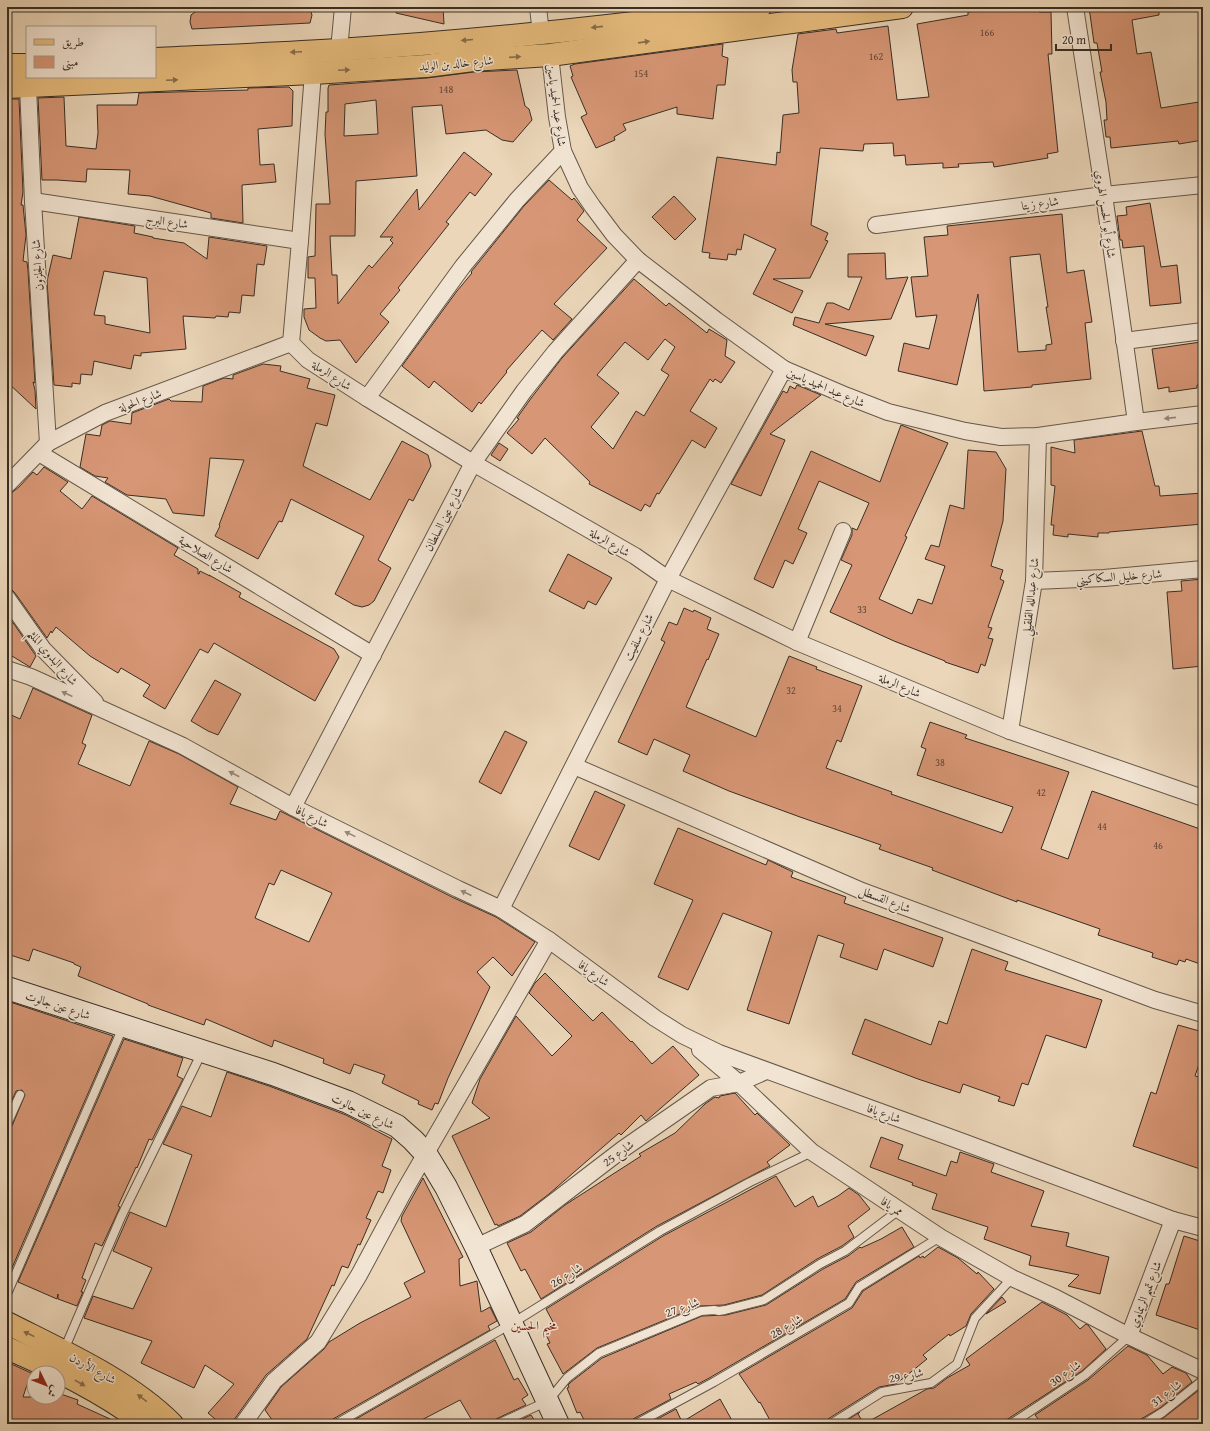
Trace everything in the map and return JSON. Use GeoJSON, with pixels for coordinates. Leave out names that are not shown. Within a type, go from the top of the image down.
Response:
{"type":"FeatureCollection","features":[{"type":"Feature","properties":{"kind":"main road","name":"شارع خالد بن الوليد"},"geometry":{"type":"LineString","coordinates":[[156,59],[338,50],[541,34],[643,22],[732,9],[760,7]]}},
{"type":"Feature","properties":{"kind":"main road","name":"شارع خالد بن الوليد"},"geometry":{"type":"LineString","coordinates":[[18,87],[313,73],[426,66],[473,60],[550,55],[902,7]]}},
{"type":"Feature","properties":{"kind":"main road"},"geometry":{"type":"LineString","coordinates":[[7,65],[26,65]]}},
{"type":"Feature","properties":{"kind":"main road","name":"شارع الأردن"},"geometry":{"type":"LineString","coordinates":[[7,1323],[64,1351],[128,1388],[151,1405],[172,1424]]}},
{"type":"Feature","properties":{"kind":"main road","name":"شارع الأردن"},"geometry":{"type":"LineString","coordinates":[[7,1348],[56,1370],[107,1399],[145,1424]]}},
{"type":"Feature","properties":{"kind":"street"},"geometry":{"type":"LineString","coordinates":[[338,50],[343,7]]}},
{"type":"Feature","properties":{"kind":"street"},"geometry":{"type":"LineString","coordinates":[[538,7],[541,34]]}},
{"type":"Feature","properties":{"kind":"street","name":"شارع أبو الحسن الهروي"},"geometry":{"type":"LineString","coordinates":[[1075,7],[1104,195],[1136,422]]}},
{"type":"Feature","properties":{"kind":"street","name":"شارع عبد الحميد ياسين"},"geometry":{"type":"LineString","coordinates":[[550,55],[557,117],[563,151],[580,188],[593,207],[614,235],[638,260],[716,320],[784,369],[888,412],[965,432],[1001,437],[1038,436],[1203,414]]}},
{"type":"Feature","properties":{"kind":"street"},"geometry":{"type":"LineString","coordinates":[[291,343],[313,73]]}},
{"type":"Feature","properties":{"kind":"street","name":"شارع الجلزون"},"geometry":{"type":"LineString","coordinates":[[18,87],[33,201],[44,448]]}},
{"type":"Feature","properties":{"kind":"street"},"geometry":{"type":"LineString","coordinates":[[367,398],[463,266],[517,200],[563,151]]}},
{"type":"Feature","properties":{"kind":"street","name":"شارع زيتا"},"geometry":{"type":"LineString","coordinates":[[876,225],[1104,195],[1203,185]]}},
{"type":"Feature","properties":{"kind":"street","name":"شارع البرج"},"geometry":{"type":"LineString","coordinates":[[33,201],[300,240]]}},
{"type":"Feature","properties":{"kind":"street","name":"شارع عين السلطان"},"geometry":{"type":"LineString","coordinates":[[293,807],[473,463],[524,391],[555,352],[638,260]]}},
{"type":"Feature","properties":{"kind":"street"},"geometry":{"type":"LineString","coordinates":[[1124,341],[1203,331]]}},
{"type":"Feature","properties":{"kind":"street","name":"شارع الرملة"},"geometry":{"type":"LineString","coordinates":[[291,343],[308,360],[367,398],[473,463],[635,556],[668,579],[797,642],[1010,732],[1203,798]]}},
{"type":"Feature","properties":{"kind":"street","name":"شارع الحولة"},"geometry":{"type":"LineString","coordinates":[[7,485],[44,448],[106,413],[291,343]]}},
{"type":"Feature","properties":{"kind":"street","name":"شارع سلفيت"},"geometry":{"type":"LineString","coordinates":[[501,909],[668,579],[784,369]]}},
{"type":"Feature","properties":{"kind":"street","name":"شارع عبدالله القلقيلي"},"geometry":{"type":"LineString","coordinates":[[1010,732],[1034,581],[1038,436]]}},
{"type":"Feature","properties":{"kind":"street","name":"شارع الصلاحية"},"geometry":{"type":"LineString","coordinates":[[44,448],[373,655]]}},
{"type":"Feature","properties":{"kind":"street"},"geometry":{"type":"LineString","coordinates":[[797,642],[843,531]]}},
{"type":"Feature","properties":{"kind":"street","name":"شارع خليل السكاكيني"},"geometry":{"type":"LineString","coordinates":[[1034,581],[1104,578],[1203,569]]}},
{"type":"Feature","properties":{"kind":"street","name":"شارع البدوي الملثم"},"geometry":{"type":"LineString","coordinates":[[7,598],[43,649],[104,712]]}},
{"type":"Feature","properties":{"kind":"street","name":"شارع يافا"},"geometry":{"type":"LineString","coordinates":[[7,669],[30,677],[104,712],[183,746],[293,807],[501,909],[549,940],[655,1018],[682,1036],[719,1053],[1173,1220],[1203,1228]]}},
{"type":"Feature","properties":{"kind":"street","name":"شارع القسطل"},"geometry":{"type":"LineString","coordinates":[[574,766],[862,891],[1155,1000],[1203,1014]]}},
{"type":"Feature","properties":{"kind":"street"},"geometry":{"type":"LineString","coordinates":[[243,1424],[274,1381],[318,1342],[359,1275],[403,1193],[549,940]]}},
{"type":"Feature","properties":{"kind":"street","name":"شارع عين جالوت"},"geometry":{"type":"LineString","coordinates":[[7,988],[273,1074],[348,1102],[397,1126],[426,1154],[446,1187],[476,1247],[558,1424]]}},
{"type":"Feature","properties":{"kind":"street","name":"ممر يافا"},"geometry":{"type":"LineString","coordinates":[[682,1036],[739,1083],[812,1152],[940,1237],[1012,1278],[1056,1298],[1129,1336]]}},
{"type":"Feature","properties":{"kind":"street","name":"شارع 25"},"geometry":{"type":"LineString","coordinates":[[476,1247],[525,1224],[623,1149],[711,1088],[739,1083],[766,1070]]}},
{"type":"Feature","properties":{"kind":"street","name":"شارع تميم الريماوي"},"geometry":{"type":"LineString","coordinates":[[1173,1220],[1129,1336],[1203,1371]]}},
{"type":"Feature","properties":{"kind":"lane"},"geometry":{"type":"LineString","coordinates":[[7,1294],[123,1026]]}},
{"type":"Feature","properties":{"kind":"lane"},"geometry":{"type":"LineString","coordinates":[[64,1351],[121,1217],[202,1051]]}},
{"type":"Feature","properties":{"kind":"lane"},"geometry":{"type":"LineString","coordinates":[[7,1124],[20,1095]]}},
{"type":"Feature","properties":{"kind":"lane","name":"شارع 26"},"geometry":{"type":"LineString","coordinates":[[336,1424],[511,1324],[660,1232],[750,1182],[812,1152]]}},
{"type":"Feature","properties":{"kind":"lane","name":"شارع 27"},"geometry":{"type":"LineString","coordinates":[[498,1424],[548,1401],[567,1378],[598,1353],[701,1311],[725,1310],[764,1300],[820,1264],[845,1251],[899,1210]]}},
{"type":"Feature","properties":{"kind":"lane","name":"شارع 28"},"geometry":{"type":"LineString","coordinates":[[636,1424],[714,1382],[849,1303],[859,1287],[940,1237]]}},
{"type":"Feature","properties":{"kind":"lane","name":"شارع 29"},"geometry":{"type":"LineString","coordinates":[[831,1424],[882,1392],[931,1383],[957,1364],[975,1318],[1012,1278]]}},
{"type":"Feature","properties":{"kind":"lane","name":"شارع 30"},"geometry":{"type":"LineString","coordinates":[[1012,1424],[1085,1375],[1129,1336]]}},
{"type":"Feature","properties":{"kind":"lane","name":"شارع 31"},"geometry":{"type":"LineString","coordinates":[[1144,1424],[1163,1412],[1203,1380]]}},
{"type":"Feature","properties":{"kind":"building"},"geometry":{"type":"Polygon","coordinates":[[[300,7],[310,9],[312,15],[310,23],[192,29],[190,22],[191,15],[199,9],[300,7]]]}},
{"type":"Feature","properties":{"kind":"building"},"geometry":{"type":"Polygon","coordinates":[[[396,7],[443,7],[444,24],[396,13],[396,7]]]}},
{"type":"Feature","properties":{"kind":"building"},"geometry":{"type":"Polygon","coordinates":[[[1014,7],[1038,7],[1039,12],[1051,12],[1052,54],[1048,54],[1058,152],[1047,154],[1048,158],[994,167],[993,162],[958,164],[959,167],[943,168],[943,163],[906,165],[905,155],[894,156],[893,143],[864,144],[863,151],[820,148],[811,225],[828,233],[825,240],[828,241],[810,278],[773,279],[803,291],[792,313],[753,294],[776,249],[744,234],[741,250],[737,249],[736,255],[728,254],[727,260],[709,258],[710,253],[702,252],[717,157],[776,165],[777,152],[780,153],[783,115],[799,113],[797,82],[793,82],[792,70],[798,34],[836,29],[837,33],[888,26],[897,100],[929,97],[917,24],[968,15],[968,12],[1014,7]]]}},
{"type":"Feature","properties":{"kind":"building"},"geometry":{"type":"Polygon","coordinates":[[[1089,7],[1159,7],[1159,15],[1132,20],[1137,54],[1151,52],[1161,108],[1199,102],[1203,140],[1179,144],[1178,141],[1111,148],[1110,137],[1106,137],[1104,120],[1107,120],[1106,102],[1100,72],[1102,72],[1097,43],[1094,43],[1089,7]]]}},
{"type":"Feature","properties":{"kind":"building"},"geometry":{"type":"Polygon","coordinates":[[[723,44],[722,56],[728,58],[725,85],[717,85],[713,119],[677,114],[677,107],[623,124],[626,130],[614,137],[615,140],[596,148],[581,117],[587,114],[571,77],[573,76],[570,66],[575,64],[723,44]]]}},
{"type":"Feature","properties":{"kind":"building"},"geometry":{"type":"Polygon","coordinates":[[[517,70],[525,106],[529,109],[532,120],[513,142],[502,140],[486,130],[446,134],[442,105],[412,107],[417,176],[356,181],[355,236],[330,236],[332,275],[337,275],[338,304],[369,265],[372,268],[393,243],[390,240],[393,237],[380,237],[417,189],[419,210],[464,152],[492,174],[475,196],[470,192],[446,222],[449,224],[398,288],[400,290],[380,314],[389,322],[356,363],[340,340],[326,341],[320,338],[309,330],[304,317],[304,309],[316,308],[315,278],[308,278],[308,257],[315,256],[316,204],[330,204],[325,134],[326,112],[328,112],[329,85],[427,78],[474,72],[517,70]],[[376,100],[345,104],[344,136],[378,134],[376,100]]]}},
{"type":"Feature","properties":{"kind":"building"},"geometry":{"type":"Polygon","coordinates":[[[289,87],[293,91],[292,126],[258,129],[260,165],[274,164],[276,182],[242,185],[243,223],[211,218],[211,213],[150,196],[128,194],[130,170],[87,169],[86,182],[42,180],[38,98],[64,97],[66,146],[96,149],[98,133],[97,105],[137,105],[139,93],[248,90],[248,88],[289,87]]]}},
{"type":"Feature","properties":{"kind":"building"},"geometry":{"type":"Polygon","coordinates":[[[7,99],[19,99],[23,192],[21,205],[23,205],[26,235],[23,261],[27,262],[28,271],[35,383],[33,382],[36,409],[7,382],[7,99]]]}},
{"type":"Feature","properties":{"kind":"building"},"geometry":{"type":"Polygon","coordinates":[[[549,180],[572,200],[574,198],[584,211],[577,220],[607,248],[554,304],[572,319],[553,340],[542,330],[506,371],[507,372],[481,404],[479,402],[472,412],[434,381],[429,388],[402,366],[472,273],[471,272],[524,206],[549,180]]]}},
{"type":"Feature","properties":{"kind":"building"},"geometry":{"type":"Polygon","coordinates":[[[674,196],[696,219],[675,240],[652,217],[674,196]]]}},
{"type":"Feature","properties":{"kind":"building"},"geometry":{"type":"Polygon","coordinates":[[[1150,203],[1161,267],[1177,265],[1181,303],[1150,306],[1144,246],[1123,248],[1122,240],[1120,240],[1117,216],[1127,215],[1126,207],[1150,203]]]}},
{"type":"Feature","properties":{"kind":"building"},"geometry":{"type":"Polygon","coordinates":[[[1062,214],[1067,273],[1084,270],[1092,322],[1085,323],[1091,379],[1032,385],[1032,387],[984,391],[978,294],[957,385],[898,371],[904,343],[929,349],[937,315],[916,317],[911,277],[928,276],[924,237],[948,235],[947,226],[1062,214]],[[1040,254],[1010,257],[1018,352],[1046,350],[1046,345],[1052,344],[1046,307],[1048,307],[1040,254]]]}},
{"type":"Feature","properties":{"kind":"building"},"geometry":{"type":"Polygon","coordinates":[[[79,217],[135,226],[134,233],[184,243],[207,259],[209,237],[267,246],[264,265],[257,264],[254,296],[242,295],[240,313],[229,312],[228,317],[216,316],[215,318],[183,316],[186,349],[141,353],[141,356],[134,355],[131,369],[94,361],[92,375],[81,374],[80,384],[72,383],[72,387],[54,385],[47,281],[53,255],[71,259],[79,217]],[[104,271],[94,315],[105,316],[105,324],[150,333],[147,278],[104,271]]]}},
{"type":"Feature","properties":{"kind":"building"},"geometry":{"type":"Polygon","coordinates":[[[885,253],[886,279],[908,277],[891,319],[825,324],[874,336],[866,356],[793,325],[795,317],[819,323],[827,303],[833,303],[849,310],[862,277],[848,277],[848,254],[885,253]]]}},
{"type":"Feature","properties":{"kind":"building"},"geometry":{"type":"Polygon","coordinates":[[[634,279],[666,306],[669,303],[707,333],[709,329],[727,340],[725,356],[735,362],[721,383],[715,379],[713,382],[710,379],[690,411],[717,428],[705,448],[692,440],[659,494],[657,493],[650,507],[645,504],[641,511],[589,484],[590,482],[545,438],[532,454],[507,433],[519,419],[517,418],[562,358],[634,279]],[[665,339],[648,360],[625,342],[597,375],[619,393],[591,427],[613,449],[636,411],[644,416],[669,375],[661,370],[675,347],[665,339]]]}},
{"type":"Feature","properties":{"kind":"building"},"geometry":{"type":"Polygon","coordinates":[[[1201,342],[1203,357],[1203,384],[1197,385],[1197,388],[1169,392],[1169,387],[1158,389],[1152,349],[1201,342]]]}},
{"type":"Feature","properties":{"kind":"building"},"geometry":{"type":"Polygon","coordinates":[[[263,364],[281,366],[280,371],[310,379],[307,388],[335,395],[327,426],[316,423],[303,466],[370,500],[402,441],[428,455],[431,466],[413,501],[409,499],[378,560],[391,568],[374,601],[369,605],[362,607],[354,605],[335,594],[364,536],[291,499],[282,522],[279,521],[258,559],[215,536],[244,460],[210,458],[204,516],[173,513],[166,499],[127,495],[105,482],[108,478],[95,476],[80,467],[86,434],[100,436],[102,425],[110,421],[131,424],[132,413],[169,399],[171,401],[202,402],[203,386],[224,378],[233,379],[233,375],[263,364]]]}},
{"type":"Feature","properties":{"kind":"building"},"geometry":{"type":"Polygon","coordinates":[[[797,385],[821,395],[770,434],[785,440],[761,496],[731,484],[783,391],[787,393],[790,386],[795,389],[797,385]]]}},
{"type":"Feature","properties":{"kind":"building"},"geometry":{"type":"Polygon","coordinates":[[[901,425],[948,443],[905,536],[907,537],[879,599],[912,614],[918,599],[932,604],[945,566],[925,559],[931,545],[939,547],[950,505],[964,509],[968,450],[996,452],[1006,469],[1003,521],[991,566],[1003,570],[1000,579],[1004,581],[988,627],[992,628],[988,638],[993,639],[985,666],[981,664],[978,673],[945,662],[894,641],[830,612],[852,565],[841,560],[852,535],[852,528],[857,530],[869,503],[819,481],[798,529],[807,533],[793,564],[785,560],[773,588],[754,579],[811,451],[880,482],[901,425]]]}},
{"type":"Feature","properties":{"kind":"building"},"geometry":{"type":"Polygon","coordinates":[[[1142,431],[1155,486],[1159,486],[1160,496],[1203,493],[1203,524],[1098,533],[1098,537],[1068,534],[1068,537],[1053,535],[1054,525],[1051,525],[1055,486],[1051,485],[1051,447],[1075,453],[1074,440],[1142,431]]]}},
{"type":"Feature","properties":{"kind":"building"},"geometry":{"type":"Polygon","coordinates":[[[499,443],[508,449],[500,461],[491,455],[499,443]]]}},
{"type":"Feature","properties":{"kind":"building"},"geometry":{"type":"Polygon","coordinates":[[[44,467],[68,482],[60,491],[82,509],[92,496],[178,548],[174,555],[198,569],[198,574],[200,571],[210,576],[209,575],[241,593],[239,597],[334,649],[339,657],[315,701],[214,643],[208,653],[200,649],[165,709],[143,696],[150,685],[121,668],[118,673],[90,656],[56,627],[52,633],[51,631],[47,638],[11,589],[7,580],[7,494],[10,494],[19,487],[33,472],[37,475],[44,467]]]}},
{"type":"Feature","properties":{"kind":"building"},"geometry":{"type":"Polygon","coordinates":[[[568,554],[612,578],[596,605],[588,601],[584,609],[549,591],[568,554]]]}},
{"type":"Feature","properties":{"kind":"building"},"geometry":{"type":"Polygon","coordinates":[[[1203,579],[1203,666],[1173,669],[1167,592],[1182,591],[1181,581],[1203,579]]]}},
{"type":"Feature","properties":{"kind":"building"},"geometry":{"type":"Polygon","coordinates":[[[684,608],[693,612],[694,610],[711,618],[707,629],[719,634],[686,707],[756,737],[789,656],[817,667],[816,669],[862,686],[841,742],[837,740],[826,768],[892,792],[891,794],[1002,833],[1013,807],[917,775],[926,749],[921,747],[930,722],[967,735],[965,738],[1069,772],[1041,849],[1068,859],[1092,791],[1203,830],[1203,965],[1186,959],[1185,962],[1179,960],[1177,965],[1152,957],[1153,953],[1098,935],[1100,929],[1017,900],[1017,902],[932,870],[933,868],[879,849],[881,845],[729,791],[683,771],[690,755],[654,739],[647,755],[618,742],[665,642],[661,640],[669,622],[677,625],[684,608]]]}},
{"type":"Feature","properties":{"kind":"building"},"geometry":{"type":"Polygon","coordinates":[[[7,618],[14,624],[36,656],[30,667],[7,653],[7,618]]]}},
{"type":"Feature","properties":{"kind":"building"},"geometry":{"type":"Polygon","coordinates":[[[215,680],[241,694],[218,735],[191,721],[215,680]]]}},
{"type":"Feature","properties":{"kind":"building"},"geometry":{"type":"Polygon","coordinates":[[[33,688],[92,715],[82,743],[86,745],[78,764],[130,786],[149,741],[179,754],[238,787],[230,804],[276,820],[280,811],[454,898],[496,917],[535,942],[512,976],[493,957],[477,972],[490,987],[448,1078],[438,1104],[435,1103],[432,1110],[418,1104],[419,1101],[382,1083],[385,1075],[354,1064],[350,1074],[323,1063],[324,1059],[274,1040],[272,1047],[206,1019],[204,1025],[148,1005],[78,976],[81,967],[74,963],[33,949],[29,961],[7,954],[7,713],[20,719],[33,688]],[[281,870],[274,885],[269,883],[255,918],[309,942],[332,893],[281,870]]]}},
{"type":"Feature","properties":{"kind":"building"},"geometry":{"type":"Polygon","coordinates":[[[505,731],[527,742],[501,794],[479,782],[505,731]]]}},
{"type":"Feature","properties":{"kind":"building"},"geometry":{"type":"Polygon","coordinates":[[[595,791],[625,805],[599,860],[569,846],[595,791]]]}},
{"type":"Feature","properties":{"kind":"building"},"geometry":{"type":"Polygon","coordinates":[[[678,828],[766,865],[768,860],[793,872],[791,877],[846,897],[844,903],[943,938],[933,967],[884,949],[877,970],[840,957],[844,944],[818,935],[789,1024],[747,1010],[772,932],[723,913],[688,990],[658,977],[693,900],[654,884],[678,828]]]}},
{"type":"Feature","properties":{"kind":"building"},"geometry":{"type":"Polygon","coordinates":[[[972,949],[1008,962],[1005,970],[1102,1000],[1086,1048],[1046,1035],[1028,1085],[1022,1083],[1014,1106],[998,1101],[1000,1097],[963,1084],[960,1093],[852,1054],[865,1019],[931,1045],[939,1021],[947,1024],[972,949]]]}},
{"type":"Feature","properties":{"kind":"building"},"geometry":{"type":"Polygon","coordinates":[[[545,973],[593,1021],[602,1012],[631,1042],[632,1041],[652,1064],[673,1046],[699,1075],[646,1121],[641,1115],[621,1135],[619,1133],[549,1194],[520,1216],[498,1226],[497,1224],[495,1225],[452,1136],[490,1118],[472,1103],[480,1079],[516,1016],[552,1056],[572,1036],[529,993],[535,983],[545,973]]]}},
{"type":"Feature","properties":{"kind":"building"},"geometry":{"type":"Polygon","coordinates":[[[7,1001],[113,1036],[8,1277],[7,1129],[12,1126],[25,1095],[22,1090],[16,1091],[7,1111],[7,1001]]]}},
{"type":"Feature","properties":{"kind":"building"},"geometry":{"type":"Polygon","coordinates":[[[1178,1025],[1203,1032],[1203,1052],[1195,1076],[1203,1078],[1203,1170],[1133,1146],[1151,1092],[1156,1094],[1178,1025]]]}},
{"type":"Feature","properties":{"kind":"building"},"geometry":{"type":"Polygon","coordinates":[[[124,1039],[183,1058],[177,1076],[183,1079],[152,1140],[149,1139],[137,1168],[136,1167],[118,1206],[120,1207],[102,1246],[95,1243],[82,1278],[86,1280],[77,1306],[58,1299],[58,1294],[57,1299],[18,1282],[124,1039]]]}},
{"type":"Feature","properties":{"kind":"building"},"geometry":{"type":"Polygon","coordinates":[[[227,1072],[346,1115],[392,1139],[382,1166],[391,1170],[383,1193],[378,1191],[366,1218],[371,1220],[360,1245],[358,1244],[348,1268],[342,1266],[334,1286],[332,1285],[307,1339],[266,1375],[231,1424],[221,1424],[208,1413],[234,1384],[205,1365],[194,1388],[141,1363],[152,1341],[84,1318],[93,1296],[133,1309],[152,1268],[113,1251],[130,1212],[166,1227],[192,1155],[163,1144],[182,1106],[211,1117],[227,1072]]]}},
{"type":"Feature","properties":{"kind":"building"},"geometry":{"type":"Polygon","coordinates":[[[735,1093],[755,1115],[757,1113],[790,1145],[767,1162],[770,1166],[657,1226],[541,1299],[525,1269],[521,1271],[507,1243],[531,1232],[565,1205],[641,1156],[639,1154],[675,1133],[705,1104],[715,1097],[719,1098],[720,1096],[735,1093]]]}},
{"type":"Feature","properties":{"kind":"building"},"geometry":{"type":"Polygon","coordinates":[[[881,1137],[903,1145],[898,1159],[946,1176],[951,1161],[957,1163],[960,1152],[994,1164],[991,1172],[1044,1191],[1031,1226],[1069,1233],[1066,1246],[1109,1257],[1100,1294],[1068,1286],[1079,1275],[1029,1265],[1031,1256],[984,1239],[988,1227],[932,1209],[937,1194],[912,1185],[913,1183],[870,1167],[881,1137]]]}},
{"type":"Feature","properties":{"kind":"building"},"geometry":{"type":"Polygon","coordinates":[[[776,1176],[795,1207],[813,1196],[818,1207],[849,1188],[859,1195],[870,1209],[848,1226],[854,1237],[842,1246],[817,1259],[762,1295],[724,1305],[699,1306],[597,1348],[563,1374],[547,1344],[550,1343],[544,1330],[554,1324],[546,1309],[663,1236],[776,1176]]]}},
{"type":"Feature","properties":{"kind":"building"},"geometry":{"type":"Polygon","coordinates":[[[423,1178],[463,1257],[459,1259],[460,1286],[477,1281],[481,1312],[490,1307],[497,1321],[488,1326],[490,1330],[333,1419],[331,1424],[275,1424],[265,1410],[281,1387],[324,1349],[329,1342],[360,1323],[411,1297],[404,1283],[425,1272],[401,1221],[402,1216],[423,1178]]]}},
{"type":"Feature","properties":{"kind":"building"},"geometry":{"type":"Polygon","coordinates":[[[902,1227],[914,1247],[856,1282],[845,1299],[711,1377],[698,1384],[696,1382],[669,1394],[671,1399],[633,1419],[631,1424],[586,1424],[580,1412],[577,1413],[567,1388],[569,1387],[568,1385],[602,1358],[702,1316],[726,1315],[766,1305],[823,1269],[848,1256],[860,1247],[861,1248],[881,1239],[902,1227]]]}},
{"type":"Feature","properties":{"kind":"building"},"geometry":{"type":"Polygon","coordinates":[[[1184,1236],[1203,1242],[1203,1331],[1156,1315],[1166,1284],[1169,1284],[1184,1236]]]}},
{"type":"Feature","properties":{"kind":"building"},"geometry":{"type":"Polygon","coordinates":[[[938,1247],[958,1258],[977,1274],[978,1272],[994,1289],[971,1314],[966,1326],[950,1336],[949,1334],[923,1355],[927,1359],[896,1384],[879,1387],[828,1419],[826,1424],[772,1424],[760,1402],[759,1403],[739,1374],[852,1308],[863,1291],[919,1256],[920,1258],[923,1256],[924,1258],[938,1247]]]}},
{"type":"Feature","properties":{"kind":"building"},"geometry":{"type":"Polygon","coordinates":[[[1002,1297],[1006,1302],[986,1314],[1002,1297]]]}},
{"type":"Feature","properties":{"kind":"building"},"geometry":{"type":"Polygon","coordinates":[[[1042,1302],[1067,1315],[1080,1329],[1086,1324],[1088,1325],[1106,1349],[1082,1371],[1000,1424],[864,1424],[927,1389],[934,1388],[947,1378],[970,1365],[966,1359],[1042,1302]]]}},
{"type":"Feature","properties":{"kind":"building"},"geometry":{"type":"Polygon","coordinates":[[[495,1340],[514,1380],[518,1378],[528,1395],[522,1399],[526,1405],[496,1419],[493,1424],[474,1424],[460,1400],[414,1424],[347,1424],[495,1340]]]}},
{"type":"Feature","properties":{"kind":"building"},"geometry":{"type":"Polygon","coordinates":[[[1128,1346],[1147,1355],[1163,1374],[1172,1367],[1186,1373],[1192,1382],[1160,1408],[1141,1419],[1139,1424],[1042,1424],[1035,1415],[1088,1380],[1128,1346]]]}},
{"type":"Feature","properties":{"kind":"building"},"geometry":{"type":"Polygon","coordinates":[[[7,1362],[26,1371],[26,1388],[23,1397],[26,1397],[26,1405],[66,1405],[66,1396],[78,1400],[77,1404],[121,1424],[7,1424],[7,1362]]]}},
{"type":"Feature","properties":{"kind":"building"},"geometry":{"type":"Polygon","coordinates":[[[1199,1390],[1203,1396],[1203,1424],[1154,1424],[1166,1416],[1199,1390]]]}},
{"type":"Feature","properties":{"kind":"building"},"geometry":{"type":"Polygon","coordinates":[[[720,1399],[734,1424],[648,1424],[676,1409],[682,1422],[720,1399]]]}},
{"type":"Feature","properties":{"kind":"building"},"geometry":{"type":"Polygon","coordinates":[[[860,1412],[858,1414],[864,1424],[841,1424],[860,1412]]]}},
{"type":"Feature","properties":{"kind":"building"},"geometry":{"type":"Polygon","coordinates":[[[531,1415],[537,1424],[511,1424],[531,1415]]]}},
{"type":"Feature","properties":{"kind":"district","name":"مخيم الحسين"},"geometry":{"type":"Point","coordinates":[534,1325]}}]}
